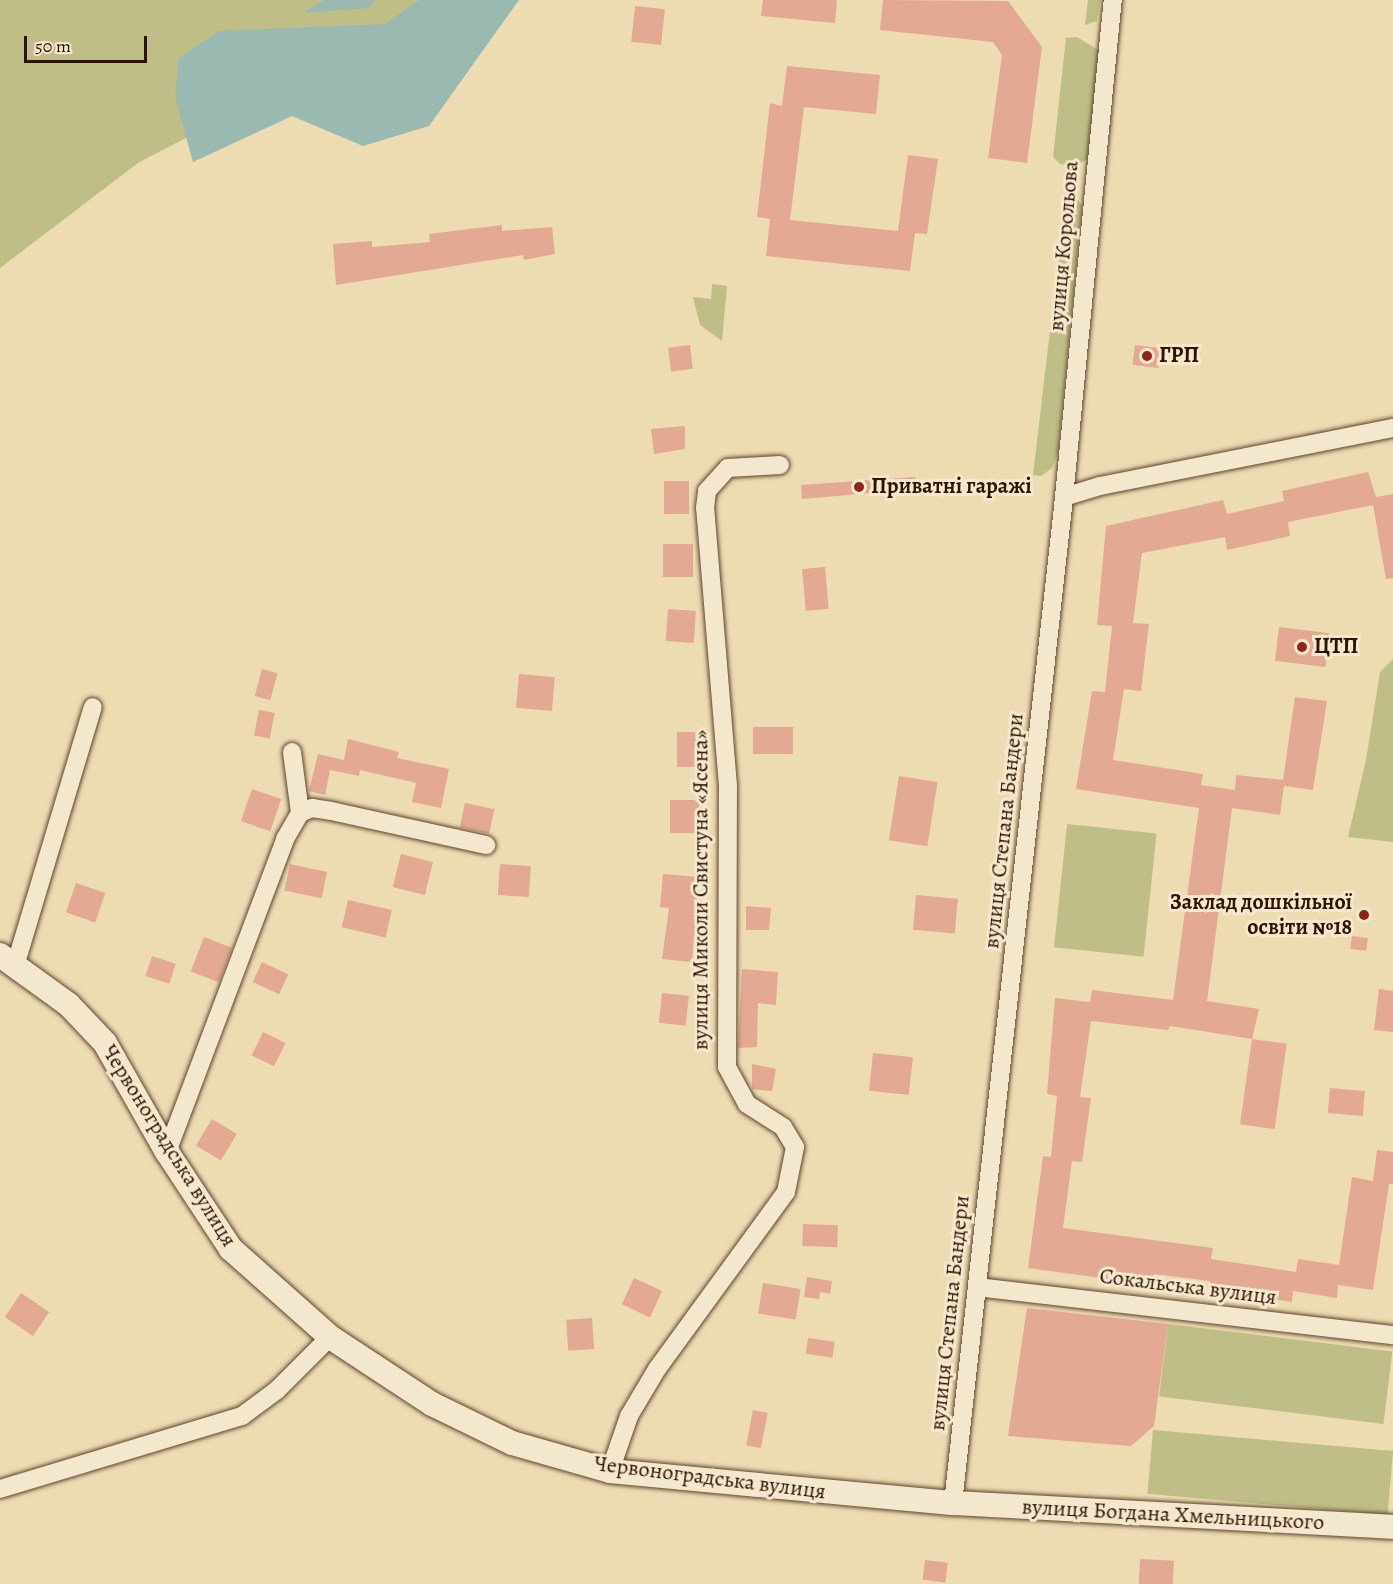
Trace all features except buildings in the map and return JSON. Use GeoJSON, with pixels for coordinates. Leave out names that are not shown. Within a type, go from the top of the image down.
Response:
{"type":"FeatureCollection","features":[{"type":"Feature","properties":{"kind":"street","name":"вулиця Корольова"},"geometry":{"type":"LineString","coordinates":[[1064,496],[1113,0]]}},
{"type":"Feature","properties":{"kind":"street"},"geometry":{"type":"LineString","coordinates":[[1064,496],[1100,486],[1393,428]]}},
{"type":"Feature","properties":{"kind":"street","name":"вулиця Миколи Свистуна «Ясена»"},"geometry":{"type":"LineString","coordinates":[[610,1471],[629,1416],[657,1369],[786,1192],[795,1147],[783,1126],[747,1104],[727,1067],[728,786],[705,508],[707,491],[728,468],[780,465]]}},
{"type":"Feature","properties":{"kind":"street","name":"вулиця Степана Бандери"},"geometry":{"type":"LineString","coordinates":[[953,1503],[976,1287],[1007,1036],[1064,496]]}},
{"type":"Feature","properties":{"kind":"street"},"geometry":{"type":"LineString","coordinates":[[8,959],[93,706]]}},
{"type":"Feature","properties":{"kind":"street"},"geometry":{"type":"LineString","coordinates":[[292,752],[300,813]]}},
{"type":"Feature","properties":{"kind":"street"},"geometry":{"type":"LineString","coordinates":[[167,1152],[285,839],[300,813],[312,808],[331,811],[486,845]]}},
{"type":"Feature","properties":{"kind":"street","name":"Червоноградська вулиця"},"geometry":{"type":"LineString","coordinates":[[8,959],[69,1005],[105,1043],[167,1152],[231,1249],[330,1336],[432,1404],[512,1443],[610,1471],[953,1503]]}},
{"type":"Feature","properties":{"kind":"street","name":"Сокальська вулиця"},"geometry":{"type":"LineString","coordinates":[[976,1287],[1393,1335]]}},
{"type":"Feature","properties":{"kind":"street"},"geometry":{"type":"LineString","coordinates":[[0,1489],[242,1416],[277,1390],[330,1336]]}},
{"type":"Feature","properties":{"kind":"street","name":"вулиця Богдана Хмельницького"},"geometry":{"type":"LineString","coordinates":[[953,1503],[1393,1527]]}},
{"type":"Feature","properties":{"kind":"shaded area"},"geometry":{"type":"Polygon","coordinates":[[[0,0],[448,0],[138,163],[0,268],[0,0]]]}},
{"type":"Feature","properties":{"kind":"shaded area"},"geometry":{"type":"Polygon","coordinates":[[[1088,0],[1100,0],[1097,21],[1085,25],[1088,0]]]}},
{"type":"Feature","properties":{"kind":"shaded area"},"geometry":{"type":"Polygon","coordinates":[[[1077,37],[1100,51],[1088,159],[1075,166],[1060,164],[1053,157],[1066,38],[1077,37]]]}},
{"type":"Feature","properties":{"kind":"shaded area"},"geometry":{"type":"Polygon","coordinates":[[[1067,186],[1082,205],[1058,452],[1052,468],[1041,476],[1033,475],[1067,186]]]}},
{"type":"Feature","properties":{"kind":"shaded area"},"geometry":{"type":"Polygon","coordinates":[[[712,284],[727,286],[722,341],[700,325],[693,297],[711,299],[712,284]]]}},
{"type":"Feature","properties":{"kind":"shaded area"},"geometry":{"type":"Polygon","coordinates":[[[1393,659],[1393,842],[1348,837],[1366,760],[1380,672],[1393,659]]]}},
{"type":"Feature","properties":{"kind":"shaded area"},"geometry":{"type":"Polygon","coordinates":[[[1067,824],[1157,833],[1144,957],[1054,947],[1067,824]]]}},
{"type":"Feature","properties":{"kind":"shaded area"},"geometry":{"type":"Polygon","coordinates":[[[1168,1324],[1392,1352],[1383,1424],[1159,1396],[1168,1324]]]}},
{"type":"Feature","properties":{"kind":"shaded area"},"geometry":{"type":"Polygon","coordinates":[[[1153,1430],[1393,1451],[1388,1515],[1147,1494],[1153,1430]]]}},
{"type":"Feature","properties":{"kind":"water"},"geometry":{"type":"Polygon","coordinates":[[[324,0],[376,0],[369,8],[303,13],[324,0]]]}},
{"type":"Feature","properties":{"kind":"water"},"geometry":{"type":"Polygon","coordinates":[[[419,0],[519,0],[429,126],[363,146],[292,116],[193,162],[175,97],[179,58],[219,31],[385,24],[419,0]]]}},
{"type":"Feature","properties":{"kind":"place","name":"ГРП"},"geometry":{"type":"Point","coordinates":[1147,356]}},
{"type":"Feature","properties":{"kind":"place","name":"Приватні гаражі"},"geometry":{"type":"Point","coordinates":[859,487]}},
{"type":"Feature","properties":{"kind":"place","name":"ЦТП"},"geometry":{"type":"Point","coordinates":[1302,647]}},
{"type":"Feature","properties":{"kind":"place","name":"Заклад дошкільної освіти №18"},"geometry":{"type":"Point","coordinates":[1364,915]}}]}
